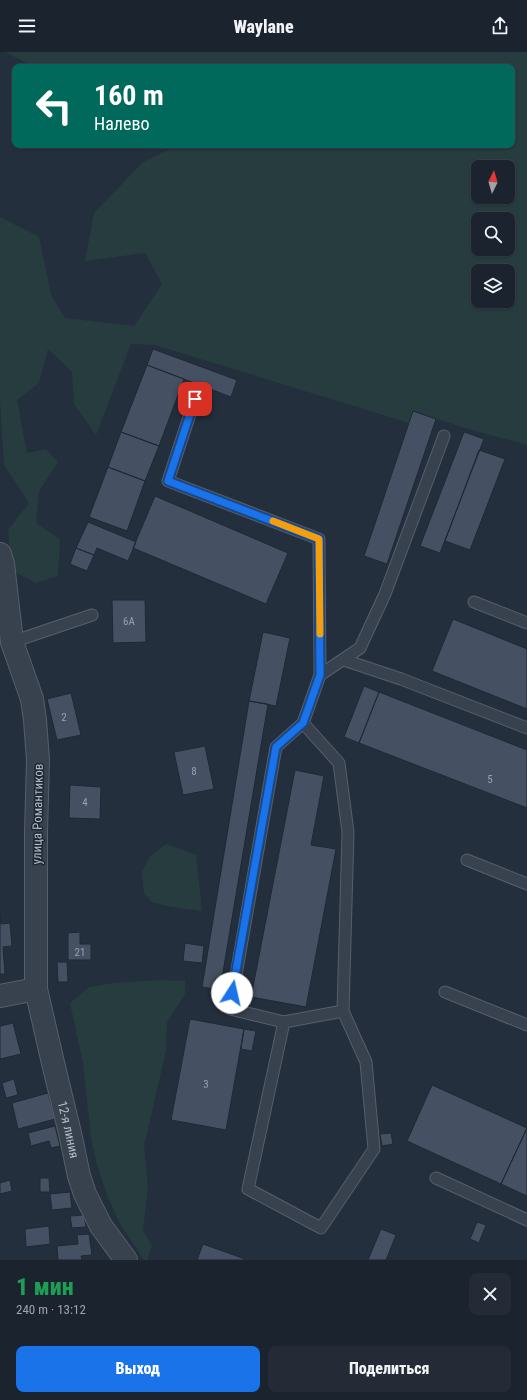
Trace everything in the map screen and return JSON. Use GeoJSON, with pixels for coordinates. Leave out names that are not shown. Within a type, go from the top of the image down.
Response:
{"type":"FeatureCollection","features":[{"type":"Feature","properties":{"kind":"street"},"geometry":{"type":"LineString","coordinates":[[0,554],[3,564],[6,643]]}},
{"type":"Feature","properties":{"kind":"street","name":"улица Романтиков"},"geometry":{"type":"LineString","coordinates":[[6,643],[32,699],[35,720],[38,760],[36,832],[36,989]]}},
{"type":"Feature","properties":{"kind":"street"},"geometry":{"type":"LineString","coordinates":[[0,996],[36,989]]}},
{"type":"Feature","properties":{"kind":"street","name":"12-я линия"},"geometry":{"type":"LineString","coordinates":[[36,989],[79,1176],[85,1194],[102,1226],[126,1260]]}},
{"type":"Feature","properties":{"kind":"lane"},"geometry":{"type":"LineString","coordinates":[[195,399],[168,481],[319,539],[320,675],[303,723],[276,747],[230,1009],[284,1022],[343,1011]]}},
{"type":"Feature","properties":{"kind":"lane"},"geometry":{"type":"LineString","coordinates":[[320,675],[360,648],[385,594],[444,436]]}},
{"type":"Feature","properties":{"kind":"lane"},"geometry":{"type":"LineString","coordinates":[[474,602],[527,624]]}},
{"type":"Feature","properties":{"kind":"lane"},"geometry":{"type":"LineString","coordinates":[[6,643],[92,615]]}},
{"type":"Feature","properties":{"kind":"lane"},"geometry":{"type":"LineString","coordinates":[[344,660],[401,679],[527,728]]}},
{"type":"Feature","properties":{"kind":"lane"},"geometry":{"type":"LineString","coordinates":[[284,1022],[248,1189],[321,1228],[374,1149],[366,1062],[343,1011],[348,832],[339,763],[303,723]]}},
{"type":"Feature","properties":{"kind":"lane"},"geometry":{"type":"LineString","coordinates":[[467,860],[527,884]]}},
{"type":"Feature","properties":{"kind":"lane"},"geometry":{"type":"LineString","coordinates":[[445,992],[527,1025]]}},
{"type":"Feature","properties":{"kind":"lane"},"geometry":{"type":"LineString","coordinates":[[436,1178],[527,1220]]}},
{"type":"Feature","properties":{"kind":"green space"},"geometry":{"type":"Polygon","coordinates":[[[5,52],[527,52],[527,445],[465,428],[413,411],[409,423],[155,345],[131,344],[96,435],[74,404],[72,372],[48,349],[39,383],[17,400],[27,453],[46,449],[58,462],[39,491],[36,523],[60,539],[58,576],[36,583],[11,570],[8,530],[29,503],[4,465],[0,400],[0,217],[39,237],[51,295],[65,318],[134,326],[162,284],[145,253],[85,261],[94,213],[143,162],[172,148],[515,148],[515,64],[29,64],[5,52]]]}},
{"type":"Feature","properties":{"kind":"green space"},"geometry":{"type":"Polygon","coordinates":[[[166,844],[196,855],[202,911],[171,907],[152,902],[144,894],[142,872],[150,856],[166,844]]]}},
{"type":"Feature","properties":{"kind":"green space"},"geometry":{"type":"Polygon","coordinates":[[[161,980],[185,981],[185,994],[167,1022],[166,1051],[144,1146],[148,1188],[143,1230],[152,1246],[147,1260],[144,1260],[119,1222],[107,1195],[97,1165],[91,1138],[83,1063],[70,1003],[89,987],[114,983],[161,980]]]}},
{"type":"Feature","properties":{"kind":"building"},"geometry":{"type":"Polygon","coordinates":[[[153,349],[237,380],[231,397],[147,365],[153,349]]]}},
{"type":"Feature","properties":{"kind":"building"},"geometry":{"type":"Polygon","coordinates":[[[147,365],[184,379],[159,446],[121,432],[147,365]]]}},
{"type":"Feature","properties":{"kind":"building"},"geometry":{"type":"Polygon","coordinates":[[[413,411],[436,419],[387,564],[364,556],[413,411]]]}},
{"type":"Feature","properties":{"kind":"building"},"geometry":{"type":"Polygon","coordinates":[[[121,432],[159,446],[145,481],[108,467],[121,432]]]}},
{"type":"Feature","properties":{"kind":"building"},"geometry":{"type":"Polygon","coordinates":[[[464,432],[484,439],[440,553],[420,546],[464,432]]]}},
{"type":"Feature","properties":{"kind":"building"},"geometry":{"type":"Polygon","coordinates":[[[479,450],[505,459],[470,550],[445,541],[479,450]]]}},
{"type":"Feature","properties":{"kind":"building"},"geometry":{"type":"Polygon","coordinates":[[[108,467],[145,481],[127,531],[89,517],[108,467]]]}},
{"type":"Feature","properties":{"kind":"building"},"geometry":{"type":"Polygon","coordinates":[[[155,496],[288,553],[266,604],[133,548],[155,496]]]}},
{"type":"Feature","properties":{"kind":"building"},"geometry":{"type":"Polygon","coordinates":[[[88,522],[136,542],[128,561],[97,548],[94,555],[76,548],[88,522]]]}},
{"type":"Feature","properties":{"kind":"building"},"geometry":{"type":"Polygon","coordinates":[[[76,548],[94,555],[87,571],[70,564],[76,548]]]}},
{"type":"Feature","properties":{"kind":"building"},"geometry":{"type":"Polygon","coordinates":[[[112,600],[145,600],[146,642],[113,643],[112,600]]]}},
{"type":"Feature","properties":{"kind":"building"},"geometry":{"type":"Polygon","coordinates":[[[453,619],[527,649],[527,709],[432,671],[453,619]]]}},
{"type":"Feature","properties":{"kind":"building"},"geometry":{"type":"Polygon","coordinates":[[[263,632],[290,638],[276,706],[249,701],[263,632]]]}},
{"type":"Feature","properties":{"kind":"building"},"geometry":{"type":"Polygon","coordinates":[[[364,686],[379,692],[359,743],[344,737],[364,686]]]}},
{"type":"Feature","properties":{"kind":"building"},"geometry":{"type":"Polygon","coordinates":[[[379,692],[527,750],[527,808],[359,743],[379,692]]]}},
{"type":"Feature","properties":{"kind":"building"},"geometry":{"type":"Polygon","coordinates":[[[71,693],[81,735],[57,740],[47,699],[71,693]]]}},
{"type":"Feature","properties":{"kind":"building"},"geometry":{"type":"Polygon","coordinates":[[[249,701],[268,704],[220,990],[202,987],[249,701]]]}},
{"type":"Feature","properties":{"kind":"building"},"geometry":{"type":"Polygon","coordinates":[[[205,746],[214,789],[183,795],[174,752],[205,746]]]}},
{"type":"Feature","properties":{"kind":"building"},"geometry":{"type":"Polygon","coordinates":[[[295,770],[324,776],[311,845],[336,849],[306,1007],[251,997],[295,770]]]}},
{"type":"Feature","properties":{"kind":"building"},"geometry":{"type":"Polygon","coordinates":[[[70,785],[101,787],[100,819],[69,818],[70,785]]]}},
{"type":"Feature","properties":{"kind":"building"},"geometry":{"type":"Polygon","coordinates":[[[0,915],[1,924],[10,923],[12,946],[3,947],[5,974],[0,974],[0,915]]]}},
{"type":"Feature","properties":{"kind":"building"},"geometry":{"type":"Polygon","coordinates":[[[80,932],[80,944],[91,944],[91,960],[68,960],[68,933],[80,932]]]}},
{"type":"Feature","properties":{"kind":"building"},"geometry":{"type":"Polygon","coordinates":[[[185,943],[204,946],[202,963],[183,961],[185,943]]]}},
{"type":"Feature","properties":{"kind":"building"},"geometry":{"type":"Polygon","coordinates":[[[57,962],[67,962],[68,982],[58,982],[57,962]]]}},
{"type":"Feature","properties":{"kind":"building"},"geometry":{"type":"Polygon","coordinates":[[[190,1019],[244,1029],[226,1130],[171,1120],[190,1019]]]}},
{"type":"Feature","properties":{"kind":"building"},"geometry":{"type":"Polygon","coordinates":[[[13,1023],[21,1054],[0,1059],[0,1026],[13,1023]]]}},
{"type":"Feature","properties":{"kind":"building"},"geometry":{"type":"Polygon","coordinates":[[[244,1029],[256,1031],[252,1051],[241,1049],[244,1029]]]}},
{"type":"Feature","properties":{"kind":"building"},"geometry":{"type":"Polygon","coordinates":[[[14,1079],[18,1095],[6,1098],[2,1083],[14,1079]]]}},
{"type":"Feature","properties":{"kind":"building"},"geometry":{"type":"Polygon","coordinates":[[[432,1085],[527,1128],[501,1184],[407,1141],[432,1085]]]}},
{"type":"Feature","properties":{"kind":"building"},"geometry":{"type":"Polygon","coordinates":[[[48,1093],[55,1119],[18,1129],[12,1103],[48,1093]]]}},
{"type":"Feature","properties":{"kind":"building"},"geometry":{"type":"Polygon","coordinates":[[[55,1126],[60,1146],[51,1148],[49,1141],[31,1146],[28,1133],[55,1126]]]}},
{"type":"Feature","properties":{"kind":"building"},"geometry":{"type":"Polygon","coordinates":[[[527,1128],[527,1196],[501,1184],[527,1128]]]}},
{"type":"Feature","properties":{"kind":"building"},"geometry":{"type":"Polygon","coordinates":[[[391,1133],[393,1144],[382,1146],[380,1134],[391,1133]]]}},
{"type":"Feature","properties":{"kind":"building"},"geometry":{"type":"Polygon","coordinates":[[[40,1178],[49,1178],[50,1192],[40,1192],[40,1178]]]}},
{"type":"Feature","properties":{"kind":"building"},"geometry":{"type":"Polygon","coordinates":[[[10,1180],[12,1191],[0,1194],[0,1183],[10,1180]]]}},
{"type":"Feature","properties":{"kind":"building"},"geometry":{"type":"Polygon","coordinates":[[[70,1192],[72,1208],[52,1210],[50,1194],[70,1192]]]}},
{"type":"Feature","properties":{"kind":"building"},"geometry":{"type":"Polygon","coordinates":[[[84,1215],[86,1227],[72,1228],[70,1216],[84,1215]]]}},
{"type":"Feature","properties":{"kind":"building"},"geometry":{"type":"Polygon","coordinates":[[[477,1222],[486,1225],[479,1243],[470,1239],[477,1222]]]}},
{"type":"Feature","properties":{"kind":"building"},"geometry":{"type":"Polygon","coordinates":[[[49,1226],[50,1244],[26,1247],[25,1229],[49,1226]]]}},
{"type":"Feature","properties":{"kind":"building"},"geometry":{"type":"Polygon","coordinates":[[[381,1229],[396,1235],[386,1260],[368,1260],[381,1229]]]}},
{"type":"Feature","properties":{"kind":"building"},"geometry":{"type":"Polygon","coordinates":[[[89,1234],[92,1255],[81,1256],[82,1260],[58,1260],[57,1246],[78,1244],[77,1235],[89,1234]]]}},
{"type":"Feature","properties":{"kind":"building"},"geometry":{"type":"Polygon","coordinates":[[[203,1244],[245,1259],[245,1260],[197,1260],[203,1244]]]}},
{"type":"Feature","properties":{"kind":"slow traffic"},"geometry":{"type":"LineString","coordinates":[[273,521],[319,539],[320,634]]}},
{"type":"Feature","properties":{"kind":"route"},"geometry":{"type":"LineString","coordinates":[[195,399],[168,481],[319,539],[320,675],[303,723],[276,747],[232,993]]}}]}
